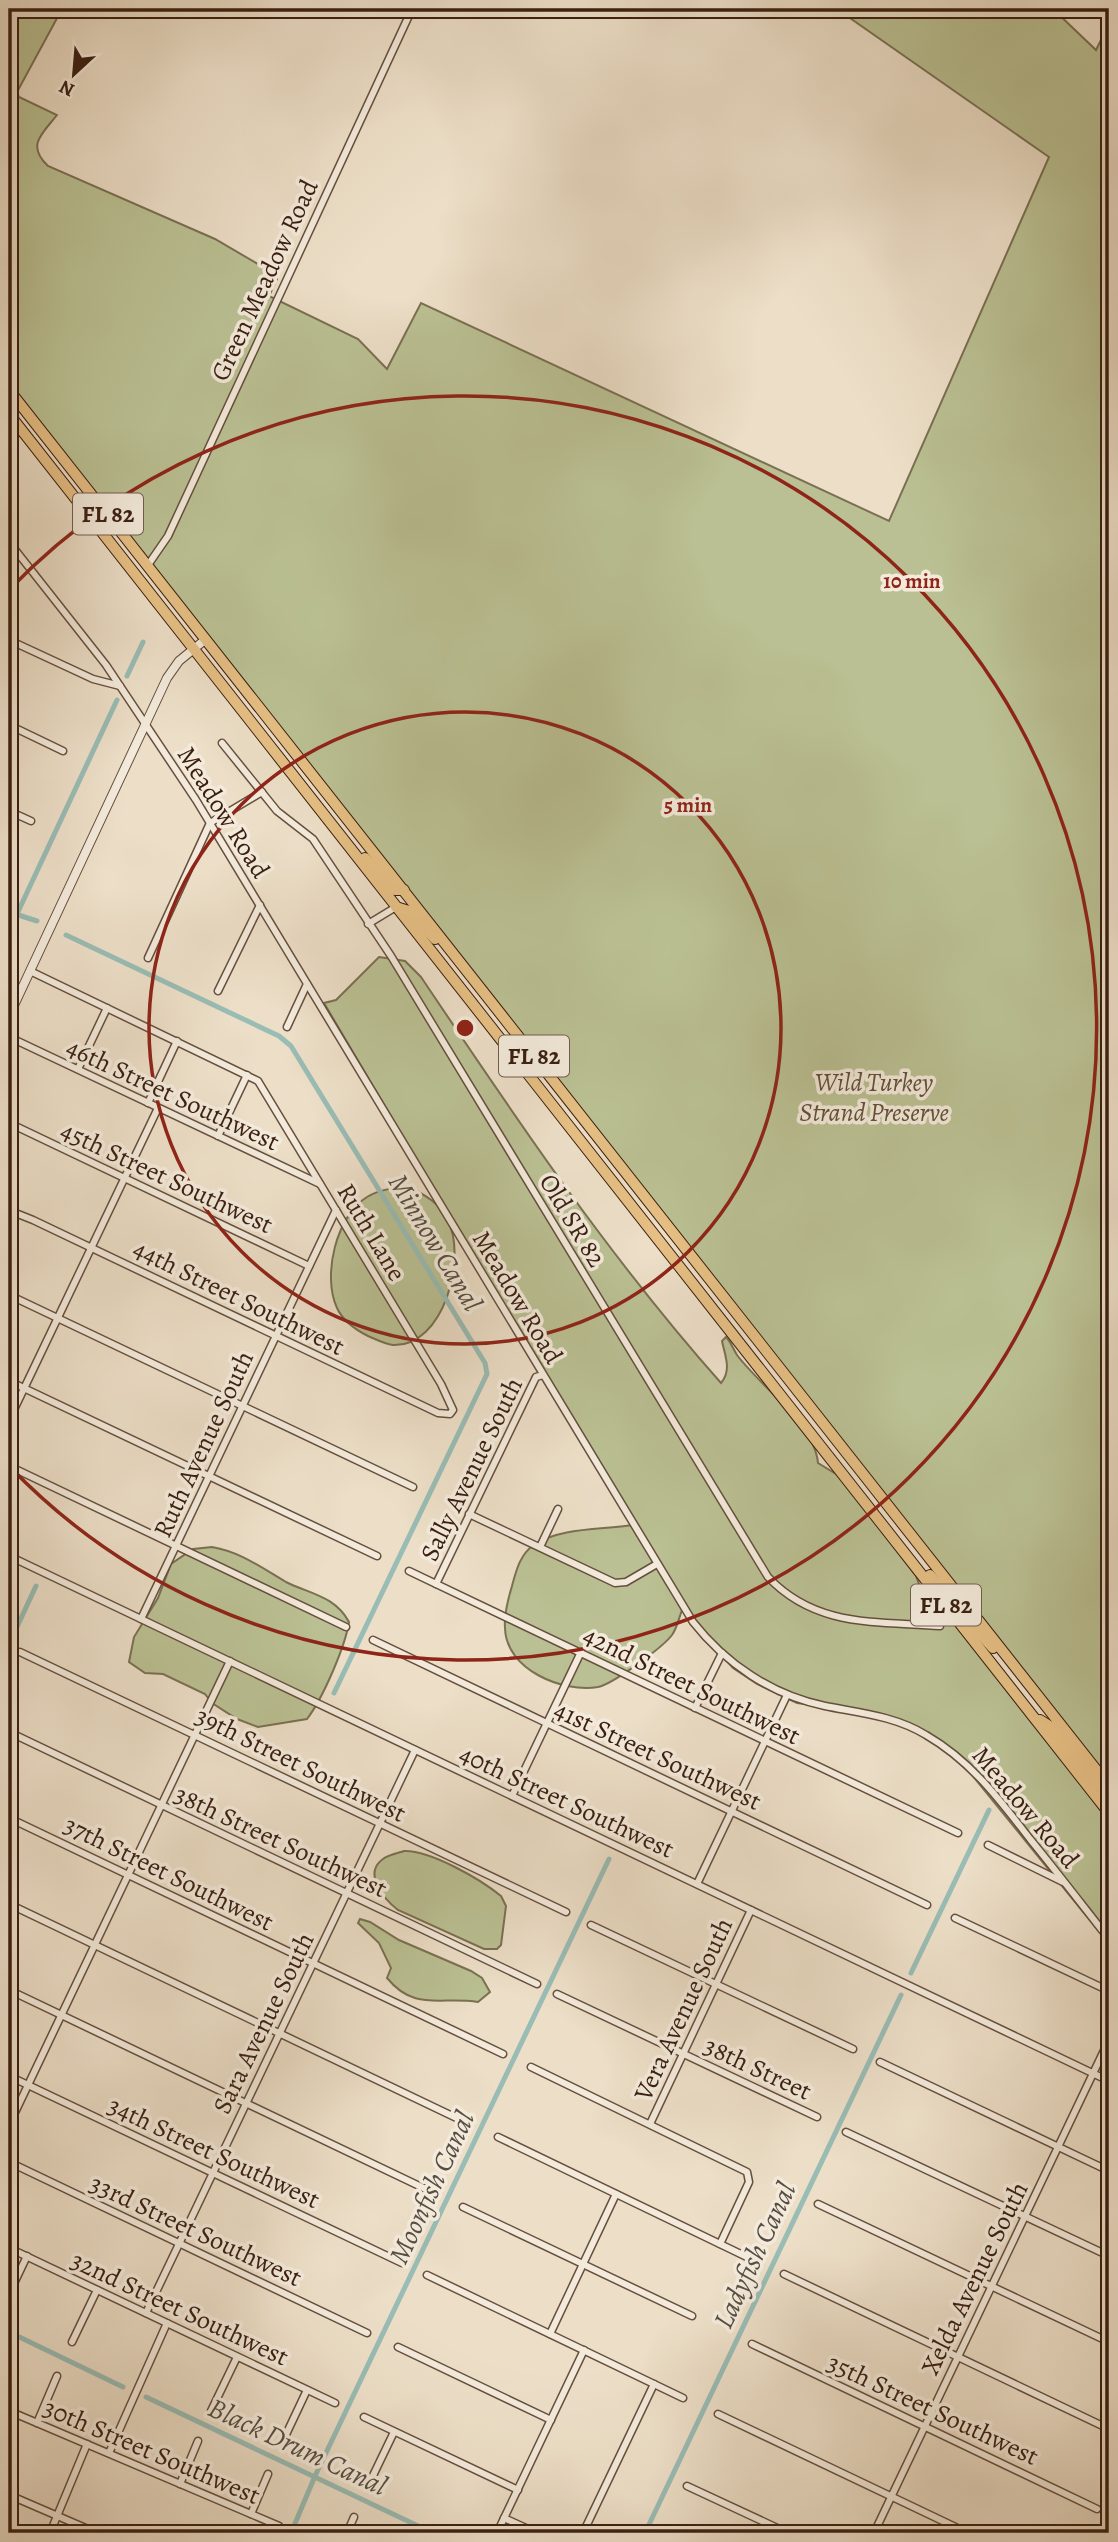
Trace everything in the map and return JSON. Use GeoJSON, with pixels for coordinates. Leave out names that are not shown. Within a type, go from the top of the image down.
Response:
{"type":"FeatureCollection","features":[{"type":"Feature","properties":{"kind":"highway","name":"FL 82"},"geometry":{"type":"LineString","coordinates":[[9,390],[1109,1786]]}},
{"type":"Feature","properties":{"kind":"highway","name":"FL 82"},"geometry":{"type":"LineString","coordinates":[[9,414],[1109,1813]]}},
{"type":"Feature","properties":{"kind":"highway"},"geometry":{"type":"LineString","coordinates":[[322,812],[337,821],[395,890],[404,890]]}},
{"type":"Feature","properties":{"kind":"highway"},"geometry":{"type":"LineString","coordinates":[[396,906],[410,911],[478,995],[490,1001]]}},
{"type":"Feature","properties":{"kind":"highway"},"geometry":{"type":"LineString","coordinates":[[882,1524],[903,1541],[949,1596],[964,1601]]}},
{"type":"Feature","properties":{"kind":"highway"},"geometry":{"type":"LineString","coordinates":[[960,1622],[973,1625],[1021,1685],[1034,1690]]}},
{"type":"Feature","properties":{"kind":"highway"},"geometry":{"type":"LineString","coordinates":[[1031,1713],[1051,1727],[1109,1797]]}},
{"type":"Feature","properties":{"kind":"street","name":"Green Meadow Road"},"geometry":{"type":"LineString","coordinates":[[148,565],[168,536],[412,9]]}},
{"type":"Feature","properties":{"kind":"street","name":"Meadow Road"},"geometry":{"type":"LineString","coordinates":[[9,542],[120,686],[210,823],[693,1622],[722,1653],[755,1678],[788,1695],[892,1719],[946,1747],[980,1776],[1109,1939]]}},
{"type":"Feature","properties":{"kind":"street"},"geometry":{"type":"LineString","coordinates":[[9,552],[19,555]]}},
{"type":"Feature","properties":{"kind":"street"},"geometry":{"type":"LineString","coordinates":[[9,639],[93,679],[120,686]]}},
{"type":"Feature","properties":{"kind":"street"},"geometry":{"type":"LineString","coordinates":[[9,1016],[171,671],[205,639]]}},
{"type":"Feature","properties":{"kind":"street"},"geometry":{"type":"LineString","coordinates":[[9,725],[63,751]]}},
{"type":"Feature","properties":{"kind":"street","name":"Old SR 82"},"geometry":{"type":"LineString","coordinates":[[222,743],[286,820],[313,839],[391,956],[768,1577],[794,1599],[833,1618],[863,1623],[940,1626]]}},
{"type":"Feature","properties":{"kind":"street"},"geometry":{"type":"LineString","coordinates":[[148,958],[210,823],[262,792]]}},
{"type":"Feature","properties":{"kind":"street"},"geometry":{"type":"LineString","coordinates":[[9,811],[31,821]]}},
{"type":"Feature","properties":{"kind":"street"},"geometry":{"type":"LineString","coordinates":[[218,992],[260,905]]}},
{"type":"Feature","properties":{"kind":"street"},"geometry":{"type":"LineString","coordinates":[[368,924],[396,906]]}},
{"type":"Feature","properties":{"kind":"street"},"geometry":{"type":"LineString","coordinates":[[30,971],[247,1074],[218,1136]]}},
{"type":"Feature","properties":{"kind":"street"},"geometry":{"type":"LineString","coordinates":[[287,1027],[307,984]]}},
{"type":"Feature","properties":{"kind":"street"},"geometry":{"type":"LineString","coordinates":[[78,1069],[107,1008]]}},
{"type":"Feature","properties":{"kind":"street","name":"46th Street Southwest"},"geometry":{"type":"LineString","coordinates":[[9,1037],[321,1185]]}},
{"type":"Feature","properties":{"kind":"street"},"geometry":{"type":"LineString","coordinates":[[148,1103],[177,1041]]}},
{"type":"Feature","properties":{"kind":"street","name":"Ruth Lane"},"geometry":{"type":"LineString","coordinates":[[247,1074],[258,1081],[453,1404],[450,1415]]}},
{"type":"Feature","properties":{"kind":"street"},"geometry":{"type":"LineString","coordinates":[[9,1420],[158,1108]]}},
{"type":"Feature","properties":{"kind":"street","name":"45th Street Southwest"},"geometry":{"type":"LineString","coordinates":[[9,1123],[309,1266]]}},
{"type":"Feature","properties":{"kind":"street","name":"Ruth Avenue South"},"geometry":{"type":"LineString","coordinates":[[141,1619],[336,1210]]}},
{"type":"Feature","properties":{"kind":"street","name":"44th Street Southwest"},"geometry":{"type":"LineString","coordinates":[[10,1216],[18,1214],[438,1413],[450,1415]]}},
{"type":"Feature","properties":{"kind":"street"},"geometry":{"type":"LineString","coordinates":[[9,1295],[413,1487]]}},
{"type":"Feature","properties":{"kind":"street","name":"Sally Avenue South"},"geometry":{"type":"LineString","coordinates":[[436,1584],[536,1377],[543,1375]]}},
{"type":"Feature","properties":{"kind":"street"},"geometry":{"type":"LineString","coordinates":[[9,1381],[377,1556]]}},
{"type":"Feature","properties":{"kind":"street"},"geometry":{"type":"LineString","coordinates":[[9,1466],[346,1627]]}},
{"type":"Feature","properties":{"kind":"street"},"geometry":{"type":"LineString","coordinates":[[540,1547],[558,1510]]}},
{"type":"Feature","properties":{"kind":"street"},"geometry":{"type":"LineString","coordinates":[[469,1514],[615,1583],[626,1582],[657,1564]]}},
{"type":"Feature","properties":{"kind":"street","name":"40th Street Southwest"},"geometry":{"type":"LineString","coordinates":[[9,1556],[1109,2081]]}},
{"type":"Feature","properties":{"kind":"street","name":"42nd Street Southwest"},"geometry":{"type":"LineString","coordinates":[[409,1571],[958,1833]]}},
{"type":"Feature","properties":{"kind":"street","name":"41st Street Southwest"},"geometry":{"type":"LineString","coordinates":[[373,1640],[927,1905]]}},
{"type":"Feature","properties":{"kind":"street","name":"39th Street Southwest"},"geometry":{"type":"LineString","coordinates":[[20,1652],[566,1912]]}},
{"type":"Feature","properties":{"kind":"street"},"geometry":{"type":"LineString","coordinates":[[512,1796],[581,1653]]}},
{"type":"Feature","properties":{"kind":"street"},"geometry":{"type":"LineString","coordinates":[[695,1708],[722,1653]]}},
{"type":"Feature","properties":{"kind":"street"},"geometry":{"type":"LineString","coordinates":[[9,2125],[230,1661]]}},
{"type":"Feature","properties":{"kind":"street"},"geometry":{"type":"LineString","coordinates":[[697,1884],[788,1695]]}},
{"type":"Feature","properties":{"kind":"street","name":"38th Street Southwest"},"geometry":{"type":"LineString","coordinates":[[9,1732],[537,1984]]}},
{"type":"Feature","properties":{"kind":"street","name":"Sara Avenue South"},"geometry":{"type":"LineString","coordinates":[[146,2313],[415,1749]]}},
{"type":"Feature","properties":{"kind":"street","name":"37th Street Southwest"},"geometry":{"type":"LineString","coordinates":[[9,1818],[503,2054]]}},
{"type":"Feature","properties":{"kind":"street"},"geometry":{"type":"LineString","coordinates":[[988,1846],[1065,1883]]}},
{"type":"Feature","properties":{"kind":"street"},"geometry":{"type":"LineString","coordinates":[[9,1904],[467,2123]]}},
{"type":"Feature","properties":{"kind":"street","name":"Vera Avenue South"},"geometry":{"type":"LineString","coordinates":[[650,2124],[751,1910]]}},
{"type":"Feature","properties":{"kind":"street"},"geometry":{"type":"LineString","coordinates":[[955,1917],[1109,1991]]}},
{"type":"Feature","properties":{"kind":"street"},"geometry":{"type":"LineString","coordinates":[[591,1925],[853,2049]]}},
{"type":"Feature","properties":{"kind":"street"},"geometry":{"type":"LineString","coordinates":[[9,1990],[434,2193]]}},
{"type":"Feature","properties":{"kind":"street"},"geometry":{"type":"LineString","coordinates":[[557,1994],[683,2054]]}},
{"type":"Feature","properties":{"kind":"street","name":"Xelda Avenue South"},"geometry":{"type":"LineString","coordinates":[[874,2533],[1109,2040]]}},
{"type":"Feature","properties":{"kind":"street","name":"38th Street"},"geometry":{"type":"LineString","coordinates":[[683,2054],[817,2117]]}},
{"type":"Feature","properties":{"kind":"street"},"geometry":{"type":"LineString","coordinates":[[880,2062],[1109,2171]]}},
{"type":"Feature","properties":{"kind":"street"},"geometry":{"type":"LineString","coordinates":[[531,2067],[743,2168],[749,2182],[720,2244]]}},
{"type":"Feature","properties":{"kind":"street","name":"34th Street Southwest"},"geometry":{"type":"LineString","coordinates":[[9,2076],[402,2263]]}},
{"type":"Feature","properties":{"kind":"street"},"geometry":{"type":"LineString","coordinates":[[846,2132],[1109,2256]]}},
{"type":"Feature","properties":{"kind":"street"},"geometry":{"type":"LineString","coordinates":[[498,2137],[749,2258]]}},
{"type":"Feature","properties":{"kind":"street","name":"33rd Street Southwest"},"geometry":{"type":"LineString","coordinates":[[9,2162],[367,2333]]}},
{"type":"Feature","properties":{"kind":"street"},"geometry":{"type":"LineString","coordinates":[[550,2334],[616,2194]]}},
{"type":"Feature","properties":{"kind":"street"},"geometry":{"type":"LineString","coordinates":[[818,2204],[1109,2342]]}},
{"type":"Feature","properties":{"kind":"street"},"geometry":{"type":"LineString","coordinates":[[463,2207],[692,2316]]}},
{"type":"Feature","properties":{"kind":"street","name":"32nd Street Southwest"},"geometry":{"type":"LineString","coordinates":[[9,2248],[335,2403]]}},
{"type":"Feature","properties":{"kind":"street"},"geometry":{"type":"LineString","coordinates":[[9,2294],[27,2256]]}},
{"type":"Feature","properties":{"kind":"street"},"geometry":{"type":"LineString","coordinates":[[784,2274],[1109,2429]]}},
{"type":"Feature","properties":{"kind":"street"},"geometry":{"type":"LineString","coordinates":[[427,2275],[683,2398]]}},
{"type":"Feature","properties":{"kind":"street"},"geometry":{"type":"LineString","coordinates":[[72,2342],[97,2290]]}},
{"type":"Feature","properties":{"kind":"street"},"geometry":{"type":"LineString","coordinates":[[109,2453],[167,2323]]}},
{"type":"Feature","properties":{"kind":"street","name":"35th Street Southwest"},"geometry":{"type":"LineString","coordinates":[[752,2344],[1097,2509]]}},
{"type":"Feature","properties":{"kind":"street"},"geometry":{"type":"LineString","coordinates":[[398,2347],[551,2420]]}},
{"type":"Feature","properties":{"kind":"street"},"geometry":{"type":"LineString","coordinates":[[497,2533],[584,2350]]}},
{"type":"Feature","properties":{"kind":"street"},"geometry":{"type":"LineString","coordinates":[[211,2411],[237,2357]]}},
{"type":"Feature","properties":{"kind":"street"},"geometry":{"type":"LineString","coordinates":[[37,2423],[57,2376]]}},
{"type":"Feature","properties":{"kind":"street"},"geometry":{"type":"LineString","coordinates":[[583,2533],[654,2384]]}},
{"type":"Feature","properties":{"kind":"street"},"geometry":{"type":"LineString","coordinates":[[282,2443],[307,2390]]}},
{"type":"Feature","properties":{"kind":"street","name":"30th Street Southwest"},"geometry":{"type":"LineString","coordinates":[[9,2411],[279,2526]]}},
{"type":"Feature","properties":{"kind":"street"},"geometry":{"type":"LineString","coordinates":[[718,2414],[968,2533]]}},
{"type":"Feature","properties":{"kind":"street"},"geometry":{"type":"LineString","coordinates":[[364,2417],[518,2490]]}},
{"type":"Feature","properties":{"kind":"street"},"geometry":{"type":"LineString","coordinates":[[368,2486],[394,2432]]}},
{"type":"Feature","properties":{"kind":"street"},"geometry":{"type":"LineString","coordinates":[[180,2484],[198,2441]]}},
{"type":"Feature","properties":{"kind":"street"},"geometry":{"type":"LineString","coordinates":[[50,2533],[87,2444]]}},
{"type":"Feature","properties":{"kind":"street"},"geometry":{"type":"LineString","coordinates":[[251,2514],[268,2474]]}},
{"type":"Feature","properties":{"kind":"street"},"geometry":{"type":"LineString","coordinates":[[688,2486],[788,2533]]}},
{"type":"Feature","properties":{"kind":"street"},"geometry":{"type":"LineString","coordinates":[[9,2495],[97,2533]]}},
{"type":"Feature","properties":{"kind":"street"},"geometry":{"type":"LineString","coordinates":[[347,2533],[354,2517]]}},
{"type":"Feature","properties":{"kind":"street"},"geometry":{"type":"LineString","coordinates":[[504,2518],[537,2533]]}},
{"type":"Feature","properties":{"kind":"green space","name":"Wild Turkey Strand Preserve"},"geometry":{"type":"Polygon","coordinates":[[[9,9],[62,9],[17,92],[19,97],[57,115],[42,134],[37,146],[41,159],[48,166],[215,239],[263,267],[277,279],[269,296],[358,339],[387,369],[421,303],[889,521],[1049,157],[837,9],[1053,9],[1096,50],[1109,24],[1109,1781],[9,385],[9,9]]]}},
{"type":"Feature","properties":{"kind":"green space"},"geometry":{"type":"Polygon","coordinates":[[[379,957],[405,961],[421,977],[564,1185],[680,1335],[721,1383],[727,1368],[722,1341],[726,1337],[747,1367],[797,1420],[815,1449],[818,1463],[841,1477],[916,1576],[924,1597],[936,1597],[1109,1817],[1109,1944],[972,1775],[940,1744],[897,1721],[844,1709],[797,1703],[757,1684],[733,1668],[682,1610],[667,1641],[626,1672],[598,1687],[584,1688],[553,1682],[539,1676],[515,1656],[508,1643],[505,1618],[515,1575],[525,1553],[544,1539],[556,1535],[632,1525],[324,1003],[336,1000],[379,957]]]}},
{"type":"Feature","properties":{"kind":"green space"},"geometry":{"type":"Polygon","coordinates":[[[409,1187],[432,1200],[445,1215],[453,1237],[455,1256],[447,1298],[438,1316],[426,1332],[411,1342],[393,1345],[363,1334],[343,1317],[333,1295],[332,1264],[340,1232],[356,1206],[376,1192],[409,1187]]]}},
{"type":"Feature","properties":{"kind":"green space"},"geometry":{"type":"Polygon","coordinates":[[[212,1547],[242,1557],[286,1582],[329,1601],[337,1606],[349,1622],[332,1672],[307,1719],[258,1727],[237,1719],[212,1703],[205,1694],[163,1674],[145,1673],[129,1662],[134,1637],[158,1598],[171,1564],[193,1549],[212,1547]]]}},
{"type":"Feature","properties":{"kind":"green space"},"geometry":{"type":"Polygon","coordinates":[[[404,1851],[441,1860],[501,1896],[506,1906],[501,1945],[497,1949],[484,1949],[398,1910],[387,1900],[375,1879],[377,1865],[390,1855],[404,1851]]]}},
{"type":"Feature","properties":{"kind":"green space"},"geometry":{"type":"Polygon","coordinates":[[[360,1919],[399,1940],[471,1971],[482,1978],[490,1992],[478,2002],[418,1999],[397,1989],[387,1978],[391,1968],[379,1943],[358,1923],[360,1919]]]}},
{"type":"Feature","properties":{"kind":"waterway"},"geometry":{"type":"LineString","coordinates":[[127,676],[143,642]]}},
{"type":"Feature","properties":{"kind":"waterway"},"geometry":{"type":"LineString","coordinates":[[9,931],[117,700]]}},
{"type":"Feature","properties":{"kind":"waterway","name":"Minnow Canal"},"geometry":{"type":"LineString","coordinates":[[9,912],[37,921]]}},
{"type":"Feature","properties":{"kind":"waterway","name":"Minnow Canal"},"geometry":{"type":"LineString","coordinates":[[66,935],[279,1036],[291,1046],[485,1363],[487,1374],[334,1693]]}},
{"type":"Feature","properties":{"kind":"waterway"},"geometry":{"type":"LineString","coordinates":[[9,1644],[36,1586]]}},
{"type":"Feature","properties":{"kind":"waterway","name":"Ladyfish Canal"},"geometry":{"type":"LineString","coordinates":[[911,1973],[989,1810]]}},
{"type":"Feature","properties":{"kind":"waterway","name":"Moonfish Canal"},"geometry":{"type":"LineString","coordinates":[[291,2533],[315,2476],[609,1859]]}},
{"type":"Feature","properties":{"kind":"waterway","name":"Ladyfish Canal"},"geometry":{"type":"LineString","coordinates":[[645,2533],[901,1995]]}},
{"type":"Feature","properties":{"kind":"waterway","name":"Black Drum Canal"},"geometry":{"type":"LineString","coordinates":[[9,2332],[123,2387]]}},
{"type":"Feature","properties":{"kind":"waterway","name":"Black Drum Canal"},"geometry":{"type":"LineString","coordinates":[[146,2397],[433,2533]]}},
{"type":"Feature","properties":{"kind":"waterway"},"geometry":{"type":"LineString","coordinates":[[1101,2533],[1109,2516]]}}]}
